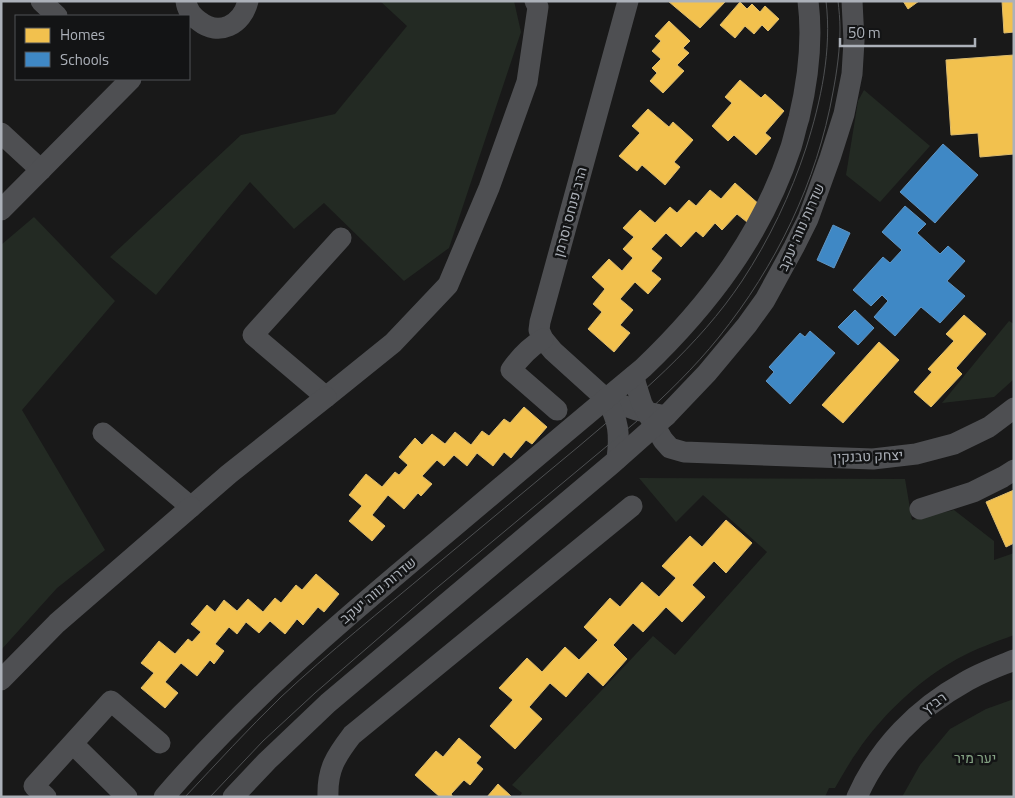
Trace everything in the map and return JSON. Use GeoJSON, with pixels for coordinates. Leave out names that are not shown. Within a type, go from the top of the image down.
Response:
{"type":"FeatureCollection","features":[{"type":"Feature","properties":{"kind":"street"},"geometry":{"type":"LineString","coordinates":[[42,1],[56,15]]}},
{"type":"Feature","properties":{"kind":"street"},"geometry":{"type":"LineString","coordinates":[[189,13],[206,27],[216,29],[238,21],[246,10],[248,1]]}},
{"type":"Feature","properties":{"kind":"street"},"geometry":{"type":"LineString","coordinates":[[1,680],[57,623],[229,474],[394,343],[448,285],[489,188],[527,82],[538,7],[535,1]]}},
{"type":"Feature","properties":{"kind":"street","name":"הרב פנחס וסרמן"},"geometry":{"type":"LineString","coordinates":[[543,338],[539,330],[540,322],[628,1]]}},
{"type":"Feature","properties":{"kind":"street"},"geometry":{"type":"LineString","coordinates":[[656,418],[639,395],[634,376],[679,333],[713,292],[752,235],[773,193],[791,146],[802,101],[807,73],[809,44],[810,15],[808,1]]}},
{"type":"Feature","properties":{"kind":"street","name":"שדרות נווה יעקב"},"geometry":{"type":"LineString","coordinates":[[233,797],[328,702],[617,459],[656,418],[701,379],[729,347],[765,300],[780,274],[808,219],[825,173],[844,114],[852,74],[854,41],[852,1]]}},
{"type":"Feature","properties":{"kind":"street"},"geometry":{"type":"LineString","coordinates":[[1,210],[130,80]]}},
{"type":"Feature","properties":{"kind":"street"},"geometry":{"type":"LineString","coordinates":[[1,133],[41,170]]}},
{"type":"Feature","properties":{"kind":"street"},"geometry":{"type":"LineString","coordinates":[[326,397],[254,335],[341,238]]}},
{"type":"Feature","properties":{"kind":"street"},"geometry":{"type":"LineString","coordinates":[[557,410],[511,370],[517,361],[543,338],[604,409],[618,431],[617,459]]}},
{"type":"Feature","properties":{"kind":"street","name":"שדרות נווה יעקב"},"geometry":{"type":"LineString","coordinates":[[164,797],[223,732],[310,649],[346,617],[604,409],[634,376]]}},
{"type":"Feature","properties":{"kind":"street","name":"יצחק טבנקין"},"geometry":{"type":"LineString","coordinates":[[656,418],[712,452],[873,459],[916,454],[954,444],[989,427],[1014,408]]}},
{"type":"Feature","properties":{"kind":"street"},"geometry":{"type":"LineString","coordinates":[[604,409],[656,418]]}},
{"type":"Feature","properties":{"kind":"street"},"geometry":{"type":"LineString","coordinates":[[103,433],[191,507]]}},
{"type":"Feature","properties":{"kind":"street"},"geometry":{"type":"LineString","coordinates":[[920,509],[973,492],[1014,470]]}},
{"type":"Feature","properties":{"kind":"street"},"geometry":{"type":"LineString","coordinates":[[328,797],[327,785],[331,766],[340,750],[352,735],[632,506]]}},
{"type":"Feature","properties":{"kind":"street","name":"רביץ"},"geometry":{"type":"LineString","coordinates":[[857,797],[873,767],[892,740],[904,727],[965,682],[1014,660]]}},
{"type":"Feature","properties":{"kind":"street"},"geometry":{"type":"LineString","coordinates":[[40,792],[73,744],[111,701],[160,743]]}},
{"type":"Feature","properties":{"kind":"street"},"geometry":{"type":"LineString","coordinates":[[73,744],[127,797]]}},
{"type":"Feature","properties":{"kind":"green space"},"geometry":{"type":"Polygon","coordinates":[[[380,1],[514,1],[521,32],[449,248],[404,281],[324,203],[294,229],[250,182],[156,295],[110,257],[241,135],[335,114],[407,26],[380,1]]]}},
{"type":"Feature","properties":{"kind":"green space"},"geometry":{"type":"Polygon","coordinates":[[[864,90],[930,146],[880,202],[846,175],[858,101],[864,90]]]}},
{"type":"Feature","properties":{"kind":"green space"},"geometry":{"type":"Polygon","coordinates":[[[34,217],[115,301],[22,410],[105,550],[57,588],[1,650],[1,245],[34,217]]]}},
{"type":"Feature","properties":{"kind":"green space"},"geometry":{"type":"Polygon","coordinates":[[[1009,321],[1014,324],[1014,379],[994,397],[942,403],[1009,321]]]}},
{"type":"Feature","properties":{"kind":"green space"},"geometry":{"type":"Polygon","coordinates":[[[639,478],[905,479],[912,520],[954,510],[994,541],[994,560],[1014,553],[1014,635],[957,659],[915,688],[889,712],[867,738],[835,788],[829,788],[825,797],[519,797],[522,793],[512,785],[653,636],[675,655],[767,552],[703,495],[676,522],[639,478]]]}},
{"type":"Feature","properties":{"kind":"green space","name":"יער מיר"},"geometry":{"type":"Polygon","coordinates":[[[1014,699],[1014,797],[902,797],[920,765],[950,729],[986,709],[1014,699]]]}},
{"type":"Feature","properties":{"kind":"building: Homes"},"geometry":{"type":"Polygon","coordinates":[[[668,1],[726,1],[700,28],[668,1]]]}},
{"type":"Feature","properties":{"kind":"building: Homes"},"geometry":{"type":"Polygon","coordinates":[[[903,1],[919,1],[908,9],[903,1]]]}},
{"type":"Feature","properties":{"kind":"building: Homes"},"geometry":{"type":"Polygon","coordinates":[[[1002,1],[1014,1],[1014,32],[1004,33],[1002,1]]]}},
{"type":"Feature","properties":{"kind":"building: Homes"},"geometry":{"type":"Polygon","coordinates":[[[740,2],[747,9],[752,4],[760,12],[765,6],[779,19],[768,31],[762,25],[754,34],[745,26],[735,38],[720,25],[740,2]]]}},
{"type":"Feature","properties":{"kind":"building: Homes"},"geometry":{"type":"Polygon","coordinates":[[[669,21],[690,41],[683,48],[689,53],[677,65],[684,71],[663,93],[650,81],[657,73],[652,68],[661,59],[652,51],[661,41],[655,36],[669,21]]]}},
{"type":"Feature","properties":{"kind":"building: Homes"},"geometry":{"type":"Polygon","coordinates":[[[1014,55],[1014,154],[980,157],[978,133],[951,135],[946,60],[1014,55]]]}},
{"type":"Feature","properties":{"kind":"building: Homes"},"geometry":{"type":"Polygon","coordinates":[[[740,80],[761,98],[765,94],[784,111],[765,133],[771,138],[756,155],[734,135],[728,141],[712,126],[732,103],[725,97],[740,80]]]}},
{"type":"Feature","properties":{"kind":"building: Homes"},"geometry":{"type":"Polygon","coordinates":[[[648,109],[669,127],[673,122],[693,140],[674,162],[680,167],[665,185],[642,165],[637,171],[619,156],[640,133],[632,126],[648,109]]]}},
{"type":"Feature","properties":{"kind":"building: Homes"},"geometry":{"type":"Polygon","coordinates":[[[735,183],[761,206],[747,222],[737,214],[722,230],[715,223],[703,237],[696,231],[681,247],[666,233],[651,249],[662,258],[651,271],[661,279],[648,294],[635,282],[620,299],[633,310],[620,325],[630,333],[614,352],[588,329],[602,312],[593,304],[605,289],[592,277],[609,259],[622,271],[633,258],[623,249],[634,237],[623,228],[640,210],[655,223],[670,207],[677,213],[689,200],[696,206],[710,190],[721,199],[735,183]]]}},
{"type":"Feature","properties":{"kind":"building: Homes"},"geometry":{"type":"Polygon","coordinates":[[[964,315],[986,334],[956,368],[962,374],[931,407],[914,392],[932,372],[928,369],[954,341],[946,334],[964,315]]]}},
{"type":"Feature","properties":{"kind":"building: Homes"},"geometry":{"type":"Polygon","coordinates":[[[879,342],[899,360],[843,423],[822,405],[879,342]]]}},
{"type":"Feature","properties":{"kind":"building: Homes"},"geometry":{"type":"Polygon","coordinates":[[[524,407],[547,427],[532,444],[526,440],[511,458],[504,452],[493,466],[477,453],[467,466],[454,455],[444,466],[437,460],[422,476],[432,484],[421,496],[418,493],[404,509],[388,495],[372,515],[385,526],[372,541],[349,521],[362,506],[349,495],[366,474],[382,487],[395,472],[399,475],[408,465],[399,457],[415,438],[422,445],[432,434],[445,444],[455,432],[471,445],[482,431],[489,436],[504,419],[510,423],[524,407]]]}},
{"type":"Feature","properties":{"kind":"building: Homes"},"geometry":{"type":"Polygon","coordinates":[[[1014,490],[1014,543],[1006,547],[986,502],[1014,490]]]}},
{"type":"Feature","properties":{"kind":"building: Homes"},"geometry":{"type":"Polygon","coordinates":[[[726,520],[752,543],[726,573],[714,561],[692,585],[705,597],[682,622],[666,607],[643,632],[633,623],[613,645],[627,659],[603,686],[588,672],[566,697],[550,683],[529,707],[542,719],[515,749],[490,726],[513,700],[499,688],[527,658],[542,672],[565,647],[579,660],[598,640],[584,627],[610,598],[620,607],[642,582],[659,597],[676,578],[662,566],[690,536],[702,547],[726,520]]]}},
{"type":"Feature","properties":{"kind":"building: Homes"},"geometry":{"type":"Polygon","coordinates":[[[316,574],[339,594],[324,612],[318,607],[303,625],[297,619],[285,634],[270,621],[259,633],[246,622],[237,634],[229,627],[215,644],[224,651],[214,664],[210,660],[197,676],[181,663],[165,682],[178,693],[165,708],[141,688],[154,673],[141,663],[159,641],[175,654],[188,639],[192,642],[201,632],[191,624],[207,605],[215,612],[224,600],[237,611],[248,599],[263,612],[275,598],[281,603],[296,585],[302,590],[316,574]]]}},
{"type":"Feature","properties":{"kind":"building: Homes"},"geometry":{"type":"Polygon","coordinates":[[[459,738],[481,757],[476,763],[483,769],[470,785],[464,780],[451,794],[453,797],[440,797],[415,775],[436,751],[443,757],[459,738]]]}},
{"type":"Feature","properties":{"kind":"building: Homes"},"geometry":{"type":"Polygon","coordinates":[[[498,784],[511,796],[510,797],[487,797],[498,784]]]}},
{"type":"Feature","properties":{"kind":"building: Schools"},"geometry":{"type":"Polygon","coordinates":[[[943,144],[978,175],[935,223],[900,192],[943,144]]]}},
{"type":"Feature","properties":{"kind":"building: Schools"},"geometry":{"type":"Polygon","coordinates":[[[905,206],[926,224],[917,233],[940,254],[948,246],[965,261],[947,281],[965,296],[940,323],[921,307],[895,336],[874,317],[888,301],[882,295],[871,306],[853,290],[883,257],[890,263],[902,250],[882,232],[905,206]]]}},
{"type":"Feature","properties":{"kind":"building: Schools"},"geometry":{"type":"Polygon","coordinates":[[[833,225],[850,233],[834,268],[817,260],[833,225]]]}},
{"type":"Feature","properties":{"kind":"building: Schools"},"geometry":{"type":"Polygon","coordinates":[[[855,310],[874,328],[858,345],[838,327],[855,310]]]}},
{"type":"Feature","properties":{"kind":"building: Schools"},"geometry":{"type":"Polygon","coordinates":[[[810,331],[835,353],[790,404],[766,381],[774,372],[769,367],[800,333],[805,337],[810,331]]]}},
{"type":"Feature","properties":{"kind":"tram line"},"geometry":{"type":"LineString","coordinates":[[185,797],[299,680],[622,409],[666,370],[725,305],[742,281],[770,233],[806,148],[821,94],[824,75],[828,38],[826,1]]}},
{"type":"Feature","properties":{"kind":"tram line"},"geometry":{"type":"LineString","coordinates":[[210,797],[263,741],[315,693],[433,591],[637,421],[680,381],[719,337],[740,310],[776,252],[805,190],[826,125],[833,92],[840,28],[838,1]]}}]}
